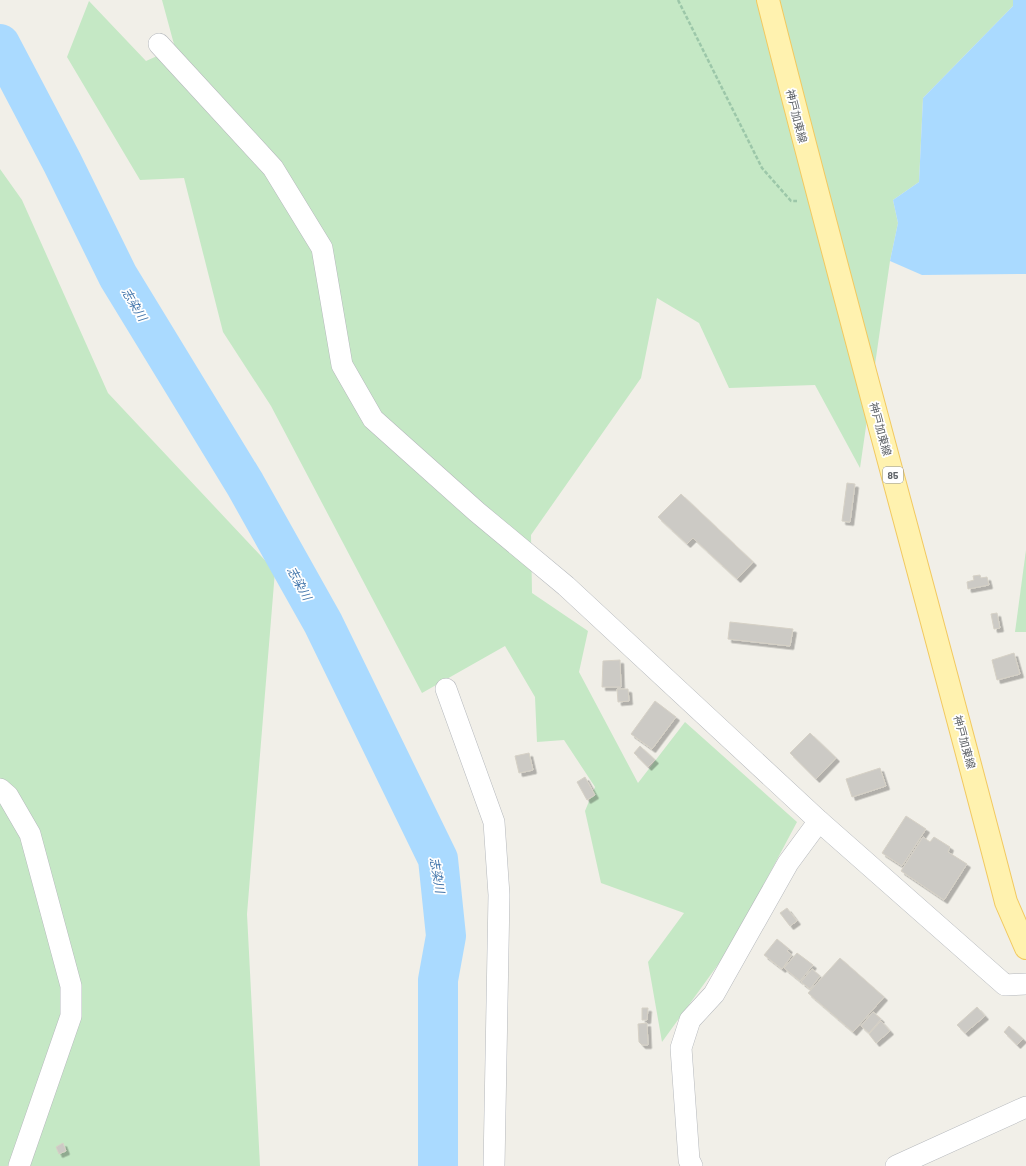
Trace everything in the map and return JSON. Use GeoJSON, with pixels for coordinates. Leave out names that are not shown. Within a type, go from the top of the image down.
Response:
{"type":"FeatureCollection","features":[{"type":"Feature","properties":{"kind":"main road","name":"神戸加東線"},"geometry":{"type":"LineString","coordinates":[[768,0],[819,201],[922,580],[1006,902],[1026,948]]}},
{"type":"Feature","properties":{"kind":"street"},"geometry":{"type":"LineString","coordinates":[[159,44],[273,168],[322,248],[342,365],[373,419],[477,512],[566,586],[819,821],[1005,985],[1026,984]]}},
{"type":"Feature","properties":{"kind":"street"},"geometry":{"type":"LineString","coordinates":[[446,689],[494,822],[499,896],[494,1166]]}},
{"type":"Feature","properties":{"kind":"street"},"geometry":{"type":"LineString","coordinates":[[0,788],[8,796],[30,834],[71,986],[71,1016],[19,1166]]}},
{"type":"Feature","properties":{"kind":"street"},"geometry":{"type":"LineString","coordinates":[[692,1166],[689,1160],[681,1048],[690,1020],[714,994],[788,863],[819,821]]}},
{"type":"Feature","properties":{"kind":"street"},"geometry":{"type":"LineString","coordinates":[[896,1166],[1026,1107]]}},
{"type":"Feature","properties":{"kind":"path"},"geometry":{"type":"LineString","coordinates":[[678,0],[762,168],[791,201],[819,201]]}},
{"type":"Feature","properties":{"kind":"green space"},"geometry":{"type":"Polygon","coordinates":[[[162,0],[1013,0],[1013,6],[923,98],[919,182],[893,200],[898,223],[890,261],[860,468],[815,385],[729,388],[699,323],[657,298],[641,378],[531,535],[532,593],[588,631],[579,672],[638,783],[685,722],[797,822],[730,948],[662,1042],[648,962],[684,913],[601,883],[585,811],[595,787],[564,740],[537,742],[535,697],[505,646],[422,693],[271,406],[223,332],[184,178],[140,180],[67,57],[89,1],[146,61],[175,48],[162,0]]]}},
{"type":"Feature","properties":{"kind":"green space"},"geometry":{"type":"Polygon","coordinates":[[[0,169],[22,200],[108,393],[275,571],[247,914],[260,1166],[0,1166],[0,169]]]}},
{"type":"Feature","properties":{"kind":"green space"},"geometry":{"type":"Polygon","coordinates":[[[1026,550],[1026,632],[1015,632],[1026,550]]]}},
{"type":"Feature","properties":{"kind":"water"},"geometry":{"type":"Polygon","coordinates":[[[1013,0],[1026,0],[1026,274],[922,275],[890,261],[898,223],[893,200],[919,182],[923,98],[1013,6],[1013,0]]]}},
{"type":"Feature","properties":{"kind":"building"},"geometry":{"type":"Polygon","coordinates":[[[847,483],[855,484],[850,522],[842,521],[847,483]]]}},
{"type":"Feature","properties":{"kind":"building"},"geometry":{"type":"Polygon","coordinates":[[[681,494],[753,562],[737,579],[693,538],[687,544],[658,517],[681,494]]]}},
{"type":"Feature","properties":{"kind":"building"},"geometry":{"type":"Polygon","coordinates":[[[980,575],[981,578],[987,577],[989,585],[968,589],[967,582],[974,580],[973,576],[980,575]]]}},
{"type":"Feature","properties":{"kind":"building"},"geometry":{"type":"Polygon","coordinates":[[[997,613],[1000,628],[994,629],[991,614],[997,613]]]}},
{"type":"Feature","properties":{"kind":"building"},"geometry":{"type":"Polygon","coordinates":[[[730,622],[793,629],[790,646],[728,639],[730,622]]]}},
{"type":"Feature","properties":{"kind":"building"},"geometry":{"type":"Polygon","coordinates":[[[1014,653],[1020,674],[997,680],[992,660],[1014,653]]]}},
{"type":"Feature","properties":{"kind":"building"},"geometry":{"type":"Polygon","coordinates":[[[620,660],[621,687],[602,687],[603,661],[620,660]]]}},
{"type":"Feature","properties":{"kind":"building"},"geometry":{"type":"Polygon","coordinates":[[[617,689],[628,689],[629,701],[618,702],[617,689]]]}},
{"type":"Feature","properties":{"kind":"building"},"geometry":{"type":"Polygon","coordinates":[[[655,701],[676,717],[652,749],[631,734],[655,701]]]}},
{"type":"Feature","properties":{"kind":"building"},"geometry":{"type":"Polygon","coordinates":[[[810,733],[836,758],[816,779],[790,753],[810,733]]]}},
{"type":"Feature","properties":{"kind":"building"},"geometry":{"type":"Polygon","coordinates":[[[640,746],[655,760],[648,767],[634,753],[640,746]]]}},
{"type":"Feature","properties":{"kind":"building"},"geometry":{"type":"Polygon","coordinates":[[[529,753],[533,770],[519,773],[515,756],[529,753]]]}},
{"type":"Feature","properties":{"kind":"building"},"geometry":{"type":"Polygon","coordinates":[[[880,768],[886,786],[852,797],[846,779],[880,768]]]}},
{"type":"Feature","properties":{"kind":"building"},"geometry":{"type":"Polygon","coordinates":[[[585,777],[595,795],[587,800],[577,782],[585,777]]]}},
{"type":"Feature","properties":{"kind":"building"},"geometry":{"type":"Polygon","coordinates":[[[906,816],[926,829],[902,866],[882,853],[906,816]]]}},
{"type":"Feature","properties":{"kind":"building"},"geometry":{"type":"Polygon","coordinates":[[[923,837],[930,842],[934,837],[950,847],[948,852],[967,864],[944,900],[901,871],[923,837]]]}},
{"type":"Feature","properties":{"kind":"building"},"geometry":{"type":"Polygon","coordinates":[[[787,908],[797,921],[790,926],[780,913],[787,908]]]}},
{"type":"Feature","properties":{"kind":"building"},"geometry":{"type":"Polygon","coordinates":[[[777,939],[789,949],[787,951],[792,955],[782,969],[764,955],[777,939]]]}},
{"type":"Feature","properties":{"kind":"building"},"geometry":{"type":"Polygon","coordinates":[[[797,953],[813,965],[800,981],[784,968],[797,953]]]}},
{"type":"Feature","properties":{"kind":"building"},"geometry":{"type":"Polygon","coordinates":[[[840,958],[884,997],[853,1032],[808,993],[840,958]]]}},
{"type":"Feature","properties":{"kind":"building"},"geometry":{"type":"Polygon","coordinates":[[[812,969],[820,976],[810,989],[801,982],[812,969]]]}},
{"type":"Feature","properties":{"kind":"building"},"geometry":{"type":"Polygon","coordinates":[[[977,1007],[985,1016],[965,1033],[957,1025],[977,1007]]]}},
{"type":"Feature","properties":{"kind":"building"},"geometry":{"type":"Polygon","coordinates":[[[642,1008],[648,1008],[647,1020],[642,1020],[642,1008]]]}},
{"type":"Feature","properties":{"kind":"building"},"geometry":{"type":"Polygon","coordinates":[[[873,1012],[881,1019],[869,1033],[861,1026],[873,1012]]]}},
{"type":"Feature","properties":{"kind":"building"},"geometry":{"type":"Polygon","coordinates":[[[881,1021],[890,1031],[876,1043],[869,1034],[881,1021]]]}},
{"type":"Feature","properties":{"kind":"building"},"geometry":{"type":"Polygon","coordinates":[[[647,1023],[648,1045],[642,1045],[639,1042],[638,1024],[647,1023]]]}},
{"type":"Feature","properties":{"kind":"building"},"geometry":{"type":"Polygon","coordinates":[[[1009,1026],[1023,1039],[1017,1045],[1004,1032],[1009,1026]]]}},
{"type":"Feature","properties":{"kind":"building"},"geometry":{"type":"Polygon","coordinates":[[[63,1143],[66,1151],[59,1154],[56,1147],[63,1143]]]}},
{"type":"Feature","properties":{"kind":"waterway","name":"志染川"},"geometry":{"type":"LineString","coordinates":[[0,44],[62,162],[118,276],[245,484],[323,623],[438,859],[446,936],[438,980],[438,1166]]}}]}
